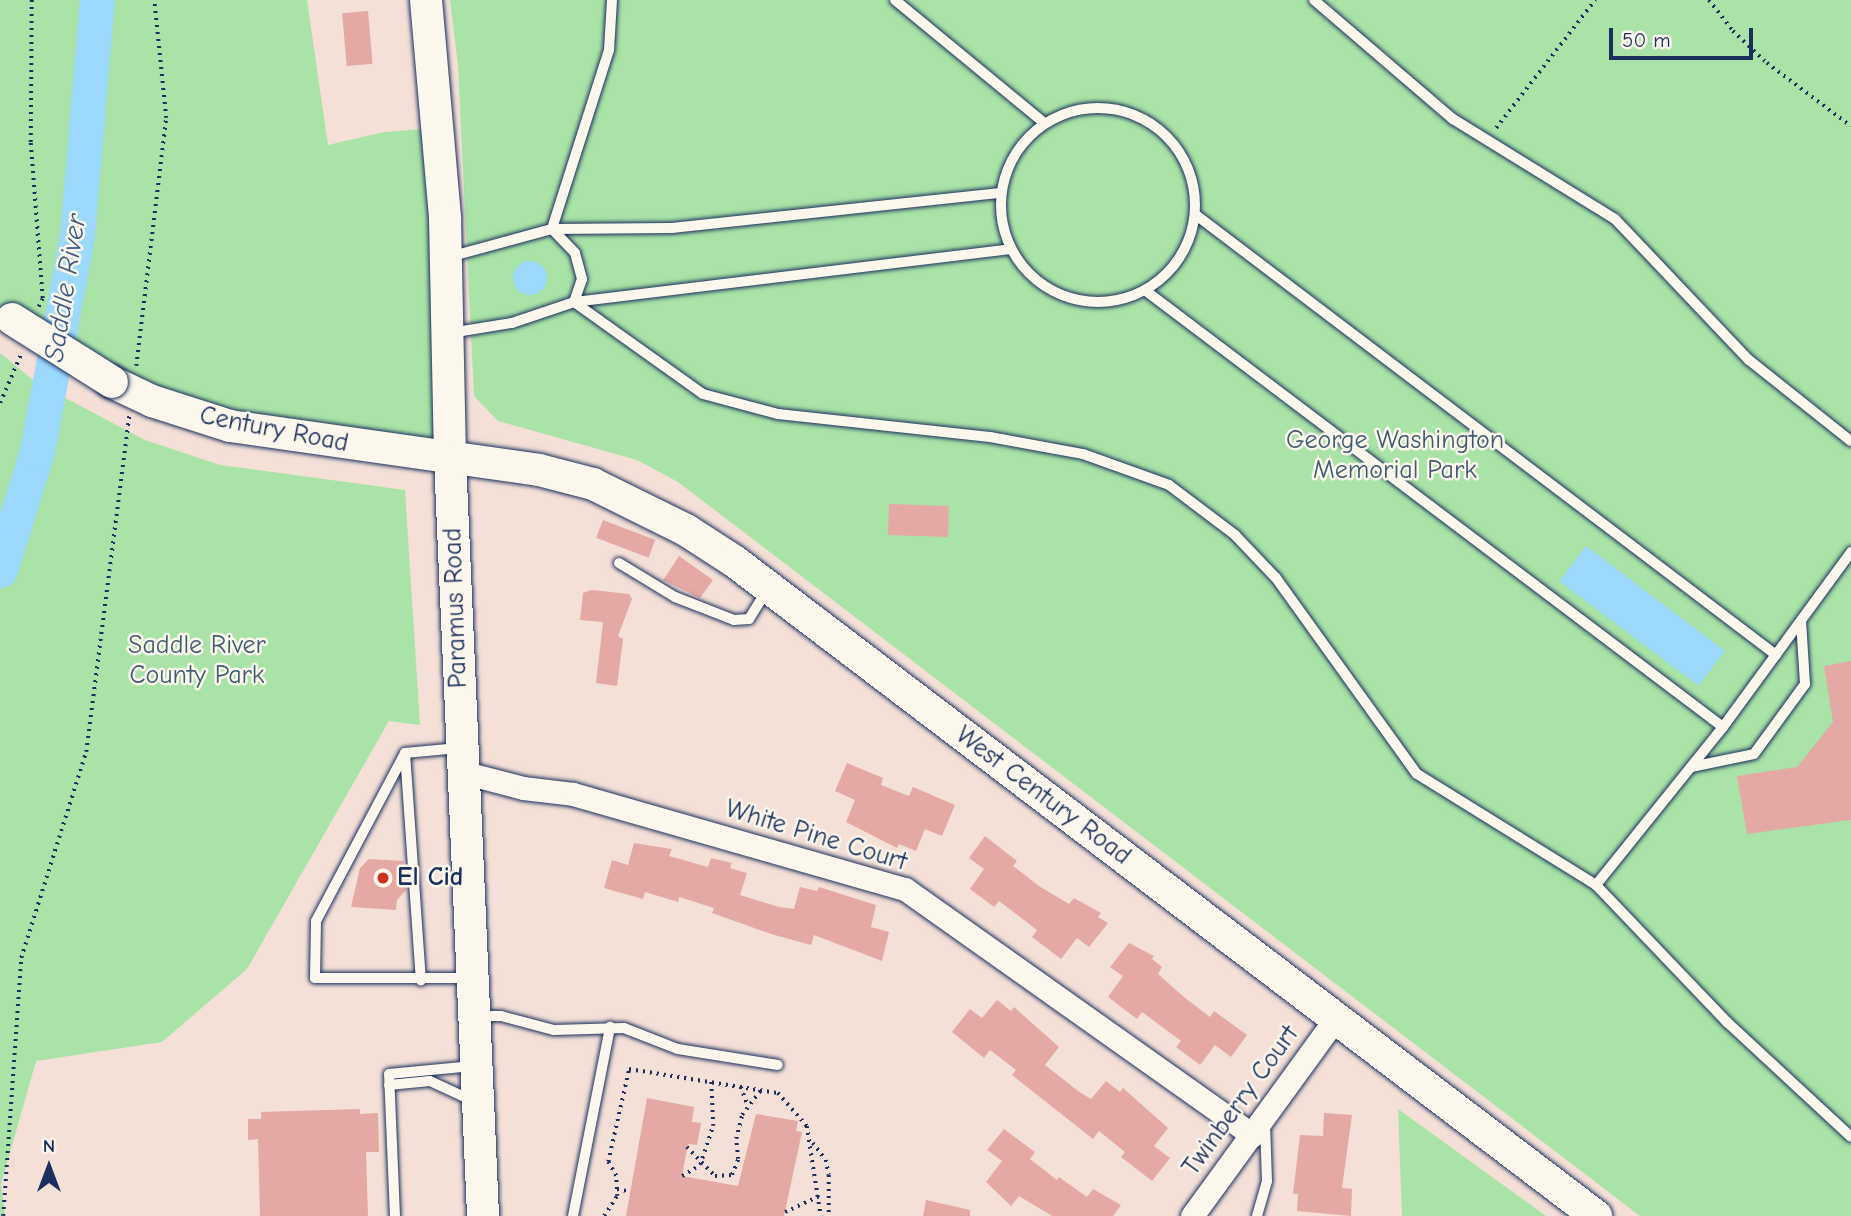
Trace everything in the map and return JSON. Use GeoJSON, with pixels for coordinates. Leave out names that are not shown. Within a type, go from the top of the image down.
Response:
{"type":"FeatureCollection","features":[{"type":"Feature","properties":{"kind":"main road","name":"Paramus Road"},"geometry":{"type":"LineString","coordinates":[[426,0],[445,258],[450,459],[483,1216]]}},
{"type":"Feature","properties":{"kind":"main road","name":"Century Road"},"geometry":{"type":"LineString","coordinates":[[17,313],[122,387],[230,426],[450,459]]}},
{"type":"Feature","properties":{"kind":"main road","name":"West Century Road"},"geometry":{"type":"LineString","coordinates":[[450,459],[539,470],[593,484],[686,530],[769,587],[1596,1216]]}},
{"type":"Feature","properties":{"kind":"street","name":"White Pine Court"},"geometry":{"type":"LineString","coordinates":[[462,760],[523,788],[573,794],[905,889],[1259,1127]]}},
{"type":"Feature","properties":{"kind":"street","name":"Twinberry Court"},"geometry":{"type":"LineString","coordinates":[[1192,1216],[1336,1018]]}},
{"type":"Feature","properties":{"kind":"lane"},"geometry":{"type":"LineString","coordinates":[[552,229],[609,50],[612,0]]}},
{"type":"Feature","properties":{"kind":"lane"},"geometry":{"type":"LineString","coordinates":[[895,0],[1044,123]]}},
{"type":"Feature","properties":{"kind":"lane"},"geometry":{"type":"LineString","coordinates":[[1314,0],[1453,119],[1615,219],[1749,360],[1851,441]]}},
{"type":"Feature","properties":{"kind":"lane"},"geometry":{"type":"LineString","coordinates":[[1115,108],[1149,121],[1177,146],[1193,178],[1196,215],[1188,245],[1171,271],[1146,291],[1108,303],[1069,299],[1034,280],[1010,248],[1001,221],[1000,193],[1014,153],[1044,123],[1078,109],[1115,108]]}},
{"type":"Feature","properties":{"kind":"lane"},"geometry":{"type":"LineString","coordinates":[[445,258],[552,229],[672,228],[1000,193]]}},
{"type":"Feature","properties":{"kind":"lane"},"geometry":{"type":"LineString","coordinates":[[1196,215],[1776,655]]}},
{"type":"Feature","properties":{"kind":"lane"},"geometry":{"type":"LineString","coordinates":[[552,229],[575,253],[582,279],[574,302]]}},
{"type":"Feature","properties":{"kind":"lane"},"geometry":{"type":"LineString","coordinates":[[447,333],[512,323],[574,302],[1010,248]]}},
{"type":"Feature","properties":{"kind":"lane"},"geometry":{"type":"LineString","coordinates":[[1146,291],[1723,727]]}},
{"type":"Feature","properties":{"kind":"lane"},"geometry":{"type":"LineString","coordinates":[[574,302],[703,394],[778,414],[990,437],[1083,454],[1168,485],[1234,535],[1276,578],[1417,774],[1596,885],[1727,1022],[1851,1137]]}},
{"type":"Feature","properties":{"kind":"lane"},"geometry":{"type":"LineString","coordinates":[[1596,885],[1723,727],[1851,552]]}},
{"type":"Feature","properties":{"kind":"lane"},"geometry":{"type":"LineString","coordinates":[[620,563],[675,597],[734,620],[748,619],[769,587]]}},
{"type":"Feature","properties":{"kind":"lane"},"geometry":{"type":"LineString","coordinates":[[1691,767],[1754,754],[1805,684],[1801,620]]}},
{"type":"Feature","properties":{"kind":"lane"},"geometry":{"type":"LineString","coordinates":[[405,753],[462,760]]}},
{"type":"Feature","properties":{"kind":"lane"},"geometry":{"type":"LineString","coordinates":[[405,753],[316,921],[314,978],[471,978]]}},
{"type":"Feature","properties":{"kind":"lane"},"geometry":{"type":"LineString","coordinates":[[405,753],[421,980]]}},
{"type":"Feature","properties":{"kind":"lane"},"geometry":{"type":"LineString","coordinates":[[473,1016],[501,1016],[554,1030],[610,1027],[635,1031],[678,1049],[778,1065]]}},
{"type":"Feature","properties":{"kind":"lane"},"geometry":{"type":"LineString","coordinates":[[573,1216],[610,1027]]}},
{"type":"Feature","properties":{"kind":"lane"},"geometry":{"type":"LineString","coordinates":[[389,1079],[475,1066]]}},
{"type":"Feature","properties":{"kind":"lane"},"geometry":{"type":"LineString","coordinates":[[389,1079],[430,1081],[477,1103]]}},
{"type":"Feature","properties":{"kind":"lane"},"geometry":{"type":"LineString","coordinates":[[389,1079],[395,1216]]}},
{"type":"Feature","properties":{"kind":"lane"},"geometry":{"type":"LineString","coordinates":[[1257,1216],[1267,1181],[1259,1127]]}},
{"type":"Feature","properties":{"kind":"path"},"geometry":{"type":"LineString","coordinates":[[17,313],[43,299],[31,143],[32,0]]}},
{"type":"Feature","properties":{"kind":"path"},"geometry":{"type":"LineString","coordinates":[[3,1216],[1,1184],[21,958],[86,752],[122,387],[166,118],[154,0]]}},
{"type":"Feature","properties":{"kind":"path"},"geometry":{"type":"LineString","coordinates":[[1486,140],[1595,0]]}},
{"type":"Feature","properties":{"kind":"path"},"geometry":{"type":"LineString","coordinates":[[1709,0],[1733,31],[1767,63],[1851,126]]}},
{"type":"Feature","properties":{"kind":"path"},"geometry":{"type":"LineString","coordinates":[[0,402],[23,349]]}},
{"type":"Feature","properties":{"kind":"path"},"geometry":{"type":"LineString","coordinates":[[604,1216],[617,1189],[608,1162],[629,1069],[778,1093],[800,1114],[812,1142],[826,1160],[829,1175],[829,1216]]}},
{"type":"Feature","properties":{"kind":"path"},"geometry":{"type":"LineString","coordinates":[[682,1176],[700,1165],[713,1126],[710,1082]]}},
{"type":"Feature","properties":{"kind":"path"},"geometry":{"type":"LineString","coordinates":[[741,1087],[748,1106]]}},
{"type":"Feature","properties":{"kind":"path"},"geometry":{"type":"LineString","coordinates":[[687,1147],[700,1165],[715,1176],[732,1175],[738,1158],[739,1126],[748,1106],[761,1090]]}},
{"type":"Feature","properties":{"kind":"path"},"geometry":{"type":"LineString","coordinates":[[812,1142],[813,1181],[820,1196],[821,1216]]}},
{"type":"Feature","properties":{"kind":"path"},"geometry":{"type":"LineString","coordinates":[[617,1189],[631,1192]]}},
{"type":"Feature","properties":{"kind":"path"},"geometry":{"type":"LineString","coordinates":[[785,1212],[820,1196]]}},
{"type":"Feature","properties":{"kind":"green space"},"geometry":{"type":"Polygon","coordinates":[[[0,0],[307,0],[328,145],[384,132],[438,128],[450,459],[230,426],[12,319],[0,308],[0,0]]]}},
{"type":"Feature","properties":{"kind":"green space","name":"George Washington Memorial Park"},"geometry":{"type":"Polygon","coordinates":[[[450,0],[1851,0],[1851,1216],[1640,1216],[678,482],[637,460],[498,421],[474,396],[458,65],[450,0]]]}},
{"type":"Feature","properties":{"kind":"green space","name":"Saddle River County Park"},"geometry":{"type":"Polygon","coordinates":[[[0,353],[37,383],[145,440],[220,465],[405,490],[420,725],[389,721],[247,969],[162,1042],[36,1061],[1,1184],[5,1216],[0,1216],[0,353]]]}},
{"type":"Feature","properties":{"kind":"green space"},"geometry":{"type":"Polygon","coordinates":[[[1398,1109],[1546,1216],[1402,1216],[1398,1109]]]}},
{"type":"Feature","properties":{"kind":"water"},"geometry":{"type":"Polygon","coordinates":[[[530,261],[542,266],[547,278],[542,290],[530,295],[518,290],[513,278],[518,266],[530,261]]]}},
{"type":"Feature","properties":{"kind":"water"},"geometry":{"type":"Polygon","coordinates":[[[1586,546],[1725,651],[1698,686],[1560,581],[1586,546]]]}},
{"type":"Feature","properties":{"kind":"building"},"geometry":{"type":"Polygon","coordinates":[[[368,11],[373,64],[347,66],[342,13],[368,11]]]}},
{"type":"Feature","properties":{"kind":"building"},"geometry":{"type":"Polygon","coordinates":[[[889,504],[949,506],[948,537],[888,535],[889,504]]]}},
{"type":"Feature","properties":{"kind":"building"},"geometry":{"type":"Polygon","coordinates":[[[603,520],[655,540],[648,558],[596,538],[603,520]]]}},
{"type":"Feature","properties":{"kind":"building"},"geometry":{"type":"Polygon","coordinates":[[[679,556],[713,580],[700,598],[663,580],[679,556]]]}},
{"type":"Feature","properties":{"kind":"building"},"geometry":{"type":"Polygon","coordinates":[[[592,590],[629,594],[632,599],[618,636],[623,639],[617,686],[596,683],[603,622],[580,620],[583,593],[592,590]]]}},
{"type":"Feature","properties":{"kind":"building"},"geometry":{"type":"Polygon","coordinates":[[[1851,661],[1851,820],[1747,834],[1737,776],[1797,767],[1833,722],[1824,666],[1851,661]]]}},
{"type":"Feature","properties":{"kind":"building"},"geometry":{"type":"Polygon","coordinates":[[[847,763],[883,778],[881,785],[909,796],[913,787],[955,805],[942,836],[925,829],[916,851],[899,844],[897,848],[846,822],[855,800],[835,791],[847,763]]]}},
{"type":"Feature","properties":{"kind":"building"},"geometry":{"type":"Polygon","coordinates":[[[985,836],[1017,861],[1013,866],[1039,886],[1069,904],[1074,898],[1101,913],[1098,917],[1108,923],[1089,947],[1077,938],[1061,959],[1032,937],[1037,930],[999,901],[994,907],[970,889],[984,869],[969,858],[985,836]]]}},
{"type":"Feature","properties":{"kind":"building"},"geometry":{"type":"Polygon","coordinates":[[[634,843],[672,849],[669,856],[708,867],[711,858],[732,863],[730,868],[747,873],[740,895],[779,907],[794,909],[800,887],[817,891],[819,887],[876,905],[871,927],[889,932],[882,961],[814,935],[811,945],[771,934],[712,913],[714,908],[679,897],[678,902],[645,892],[643,899],[604,888],[612,860],[628,865],[634,843]]]}},
{"type":"Feature","properties":{"kind":"building","name":"El Cid"},"geometry":{"type":"Polygon","coordinates":[[[369,859],[403,861],[407,889],[397,900],[396,910],[351,907],[360,868],[369,859]]]}},
{"type":"Feature","properties":{"kind":"building"},"geometry":{"type":"Polygon","coordinates":[[[1129,943],[1154,956],[1152,959],[1162,967],[1158,974],[1184,997],[1210,1017],[1214,1011],[1247,1035],[1231,1057],[1215,1045],[1200,1065],[1176,1047],[1181,1041],[1142,1012],[1137,1019],[1108,997],[1123,976],[1110,967],[1129,943]]]}},
{"type":"Feature","properties":{"kind":"building"},"geometry":{"type":"Polygon","coordinates":[[[997,1000],[1011,1011],[1014,1007],[1059,1047],[1045,1065],[1078,1091],[1091,1099],[1106,1081],[1120,1092],[1123,1088],[1168,1128],[1154,1146],[1170,1158],[1152,1181],[1121,1157],[1125,1152],[1099,1131],[1093,1139],[1012,1075],[1016,1070],[990,1050],[984,1058],[952,1032],[970,1009],[982,1018],[997,1000]]]}},
{"type":"Feature","properties":{"kind":"building"},"geometry":{"type":"Polygon","coordinates":[[[647,1098],[694,1107],[692,1122],[701,1123],[697,1145],[688,1144],[682,1176],[738,1186],[756,1114],[798,1121],[796,1131],[802,1132],[784,1216],[626,1216],[647,1098]]]}},
{"type":"Feature","properties":{"kind":"building"},"geometry":{"type":"Polygon","coordinates":[[[360,1109],[360,1114],[378,1113],[379,1152],[366,1152],[368,1216],[260,1216],[258,1139],[248,1140],[248,1119],[261,1119],[261,1112],[360,1109]]]}},
{"type":"Feature","properties":{"kind":"building"},"geometry":{"type":"Polygon","coordinates":[[[1324,1113],[1352,1115],[1342,1188],[1352,1189],[1351,1216],[1297,1211],[1298,1194],[1293,1194],[1300,1135],[1323,1136],[1324,1113]]]}},
{"type":"Feature","properties":{"kind":"building"},"geometry":{"type":"Polygon","coordinates":[[[1004,1129],[1035,1152],[1030,1159],[1057,1180],[1059,1177],[1087,1197],[1093,1189],[1121,1205],[1113,1216],[1052,1216],[1019,1196],[1011,1206],[986,1182],[1002,1161],[987,1150],[1004,1129]]]}},
{"type":"Feature","properties":{"kind":"building"},"geometry":{"type":"Polygon","coordinates":[[[926,1200],[970,1210],[970,1216],[923,1216],[926,1200]]]}},
{"type":"Feature","properties":{"kind":"waterway","name":"Saddle River"},"geometry":{"type":"LineString","coordinates":[[0,570],[37,451],[77,236],[97,0]]}},
{"type":"Feature","properties":{"kind":"place","name":"El Cid"},"geometry":{"type":"Point","coordinates":[383,878]}}]}
